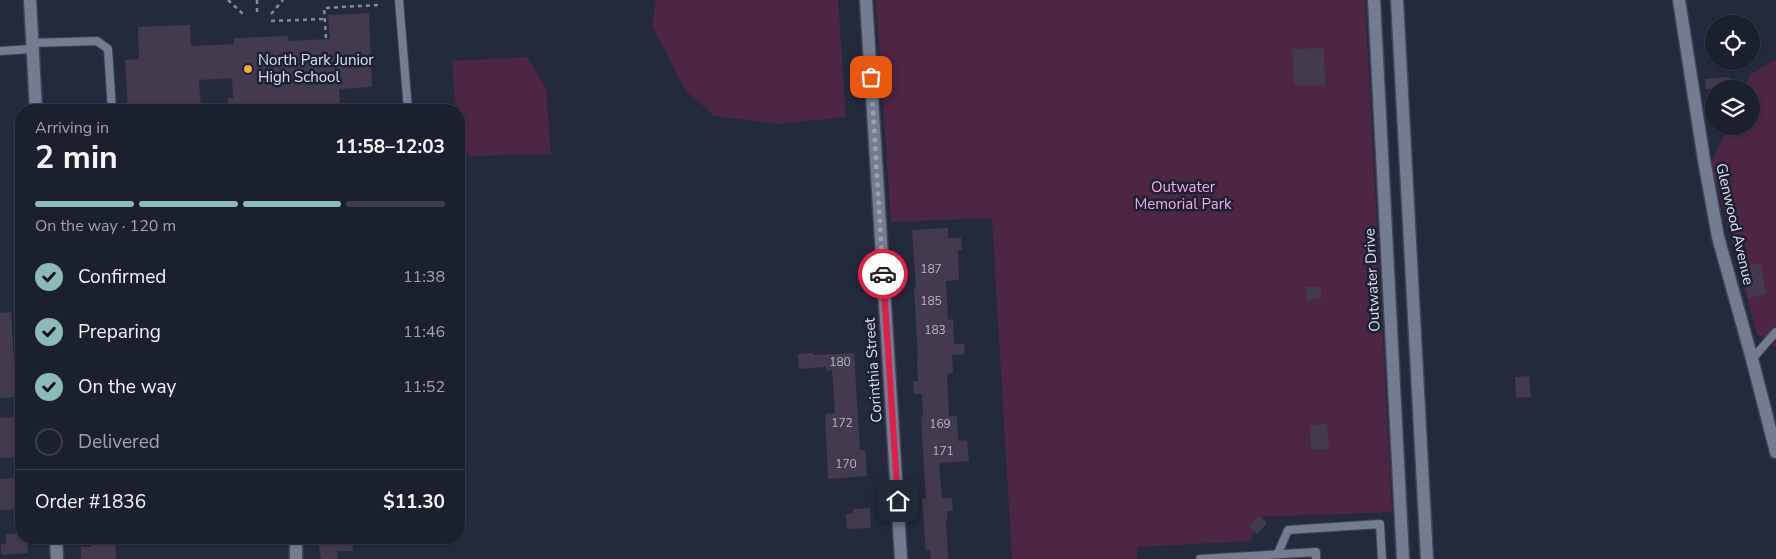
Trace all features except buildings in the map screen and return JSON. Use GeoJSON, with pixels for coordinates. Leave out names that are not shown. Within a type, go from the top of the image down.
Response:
{"type":"FeatureCollection","features":[{"type":"Feature","properties":{"kind":"street"},"geometry":{"type":"LineString","coordinates":[[30,0],[36,104]]}},
{"type":"Feature","properties":{"kind":"street","name":"Corinthia Street"},"geometry":{"type":"LineString","coordinates":[[866,0],[902,559]]}},
{"type":"Feature","properties":{"kind":"street","name":"Outwater Drive"},"geometry":{"type":"LineString","coordinates":[[1374,0],[1403,559]]}},
{"type":"Feature","properties":{"kind":"street"},"geometry":{"type":"LineString","coordinates":[[1397,0],[1427,559]]}},
{"type":"Feature","properties":{"kind":"street","name":"Glenwood Avenue"},"geometry":{"type":"LineString","coordinates":[[1679,0],[1718,237],[1776,452]]}},
{"type":"Feature","properties":{"kind":"street"},"geometry":{"type":"LineString","coordinates":[[57,544],[58,559]]}},
{"type":"Feature","properties":{"kind":"street"},"geometry":{"type":"LineString","coordinates":[[296,544],[296,559]]}},
{"type":"Feature","properties":{"kind":"lane"},"geometry":{"type":"LineString","coordinates":[[399,0],[408,104]]}},
{"type":"Feature","properties":{"kind":"lane"},"geometry":{"type":"LineString","coordinates":[[0,51],[32,46],[97,41],[108,50],[112,104]]}},
{"type":"Feature","properties":{"kind":"lane"},"geometry":{"type":"LineString","coordinates":[[1752,359],[1776,332]]}},
{"type":"Feature","properties":{"kind":"lane"},"geometry":{"type":"LineString","coordinates":[[1278,554],[1288,530],[1380,524],[1382,559]]}},
{"type":"Feature","properties":{"kind":"lane"},"geometry":{"type":"LineString","coordinates":[[1200,559],[1316,552],[1316,559]]}},
{"type":"Feature","properties":{"kind":"path"},"geometry":{"type":"LineString","coordinates":[[228,0],[244,15]]}},
{"type":"Feature","properties":{"kind":"path"},"geometry":{"type":"LineString","coordinates":[[257,0],[258,14]]}},
{"type":"Feature","properties":{"kind":"path"},"geometry":{"type":"LineString","coordinates":[[271,14],[283,0]]}},
{"type":"Feature","properties":{"kind":"path"},"geometry":{"type":"LineString","coordinates":[[326,38],[324,8],[378,5]]}},
{"type":"Feature","properties":{"kind":"path"},"geometry":{"type":"LineString","coordinates":[[272,21],[324,19]]}},
{"type":"Feature","properties":{"kind":"green space"},"geometry":{"type":"Polygon","coordinates":[[[656,0],[838,0],[846,117],[778,124],[714,116],[685,89],[652,26],[656,0]]]}},
{"type":"Feature","properties":{"kind":"green space","name":"Outwater Memorial Park"},"geometry":{"type":"Polygon","coordinates":[[[876,0],[1365,0],[1392,512],[1258,517],[1251,541],[1137,547],[1137,559],[1012,559],[992,218],[891,222],[876,0]]]}},
{"type":"Feature","properties":{"kind":"green space"},"geometry":{"type":"Polygon","coordinates":[[[527,57],[546,88],[551,154],[470,156],[465,151],[465,104],[456,104],[452,61],[527,57]]]}},
{"type":"Feature","properties":{"kind":"green space"},"geometry":{"type":"Polygon","coordinates":[[[1776,59],[1776,348],[1757,334],[1711,164],[1724,135],[1760,135],[1760,80],[1748,80],[1750,75],[1776,59]]]}},
{"type":"Feature","properties":{"kind":"way so far"},"geometry":{"type":"LineString","coordinates":[[871,77],[883,274]]}},
{"type":"Feature","properties":{"kind":"place","name":"North Park Junior High School"},"geometry":{"type":"Point","coordinates":[248,69]}},
{"type":"Feature","properties":{"kind":"route"},"geometry":{"type":"LineString","coordinates":[[883,274],[898,501]]}}]}
